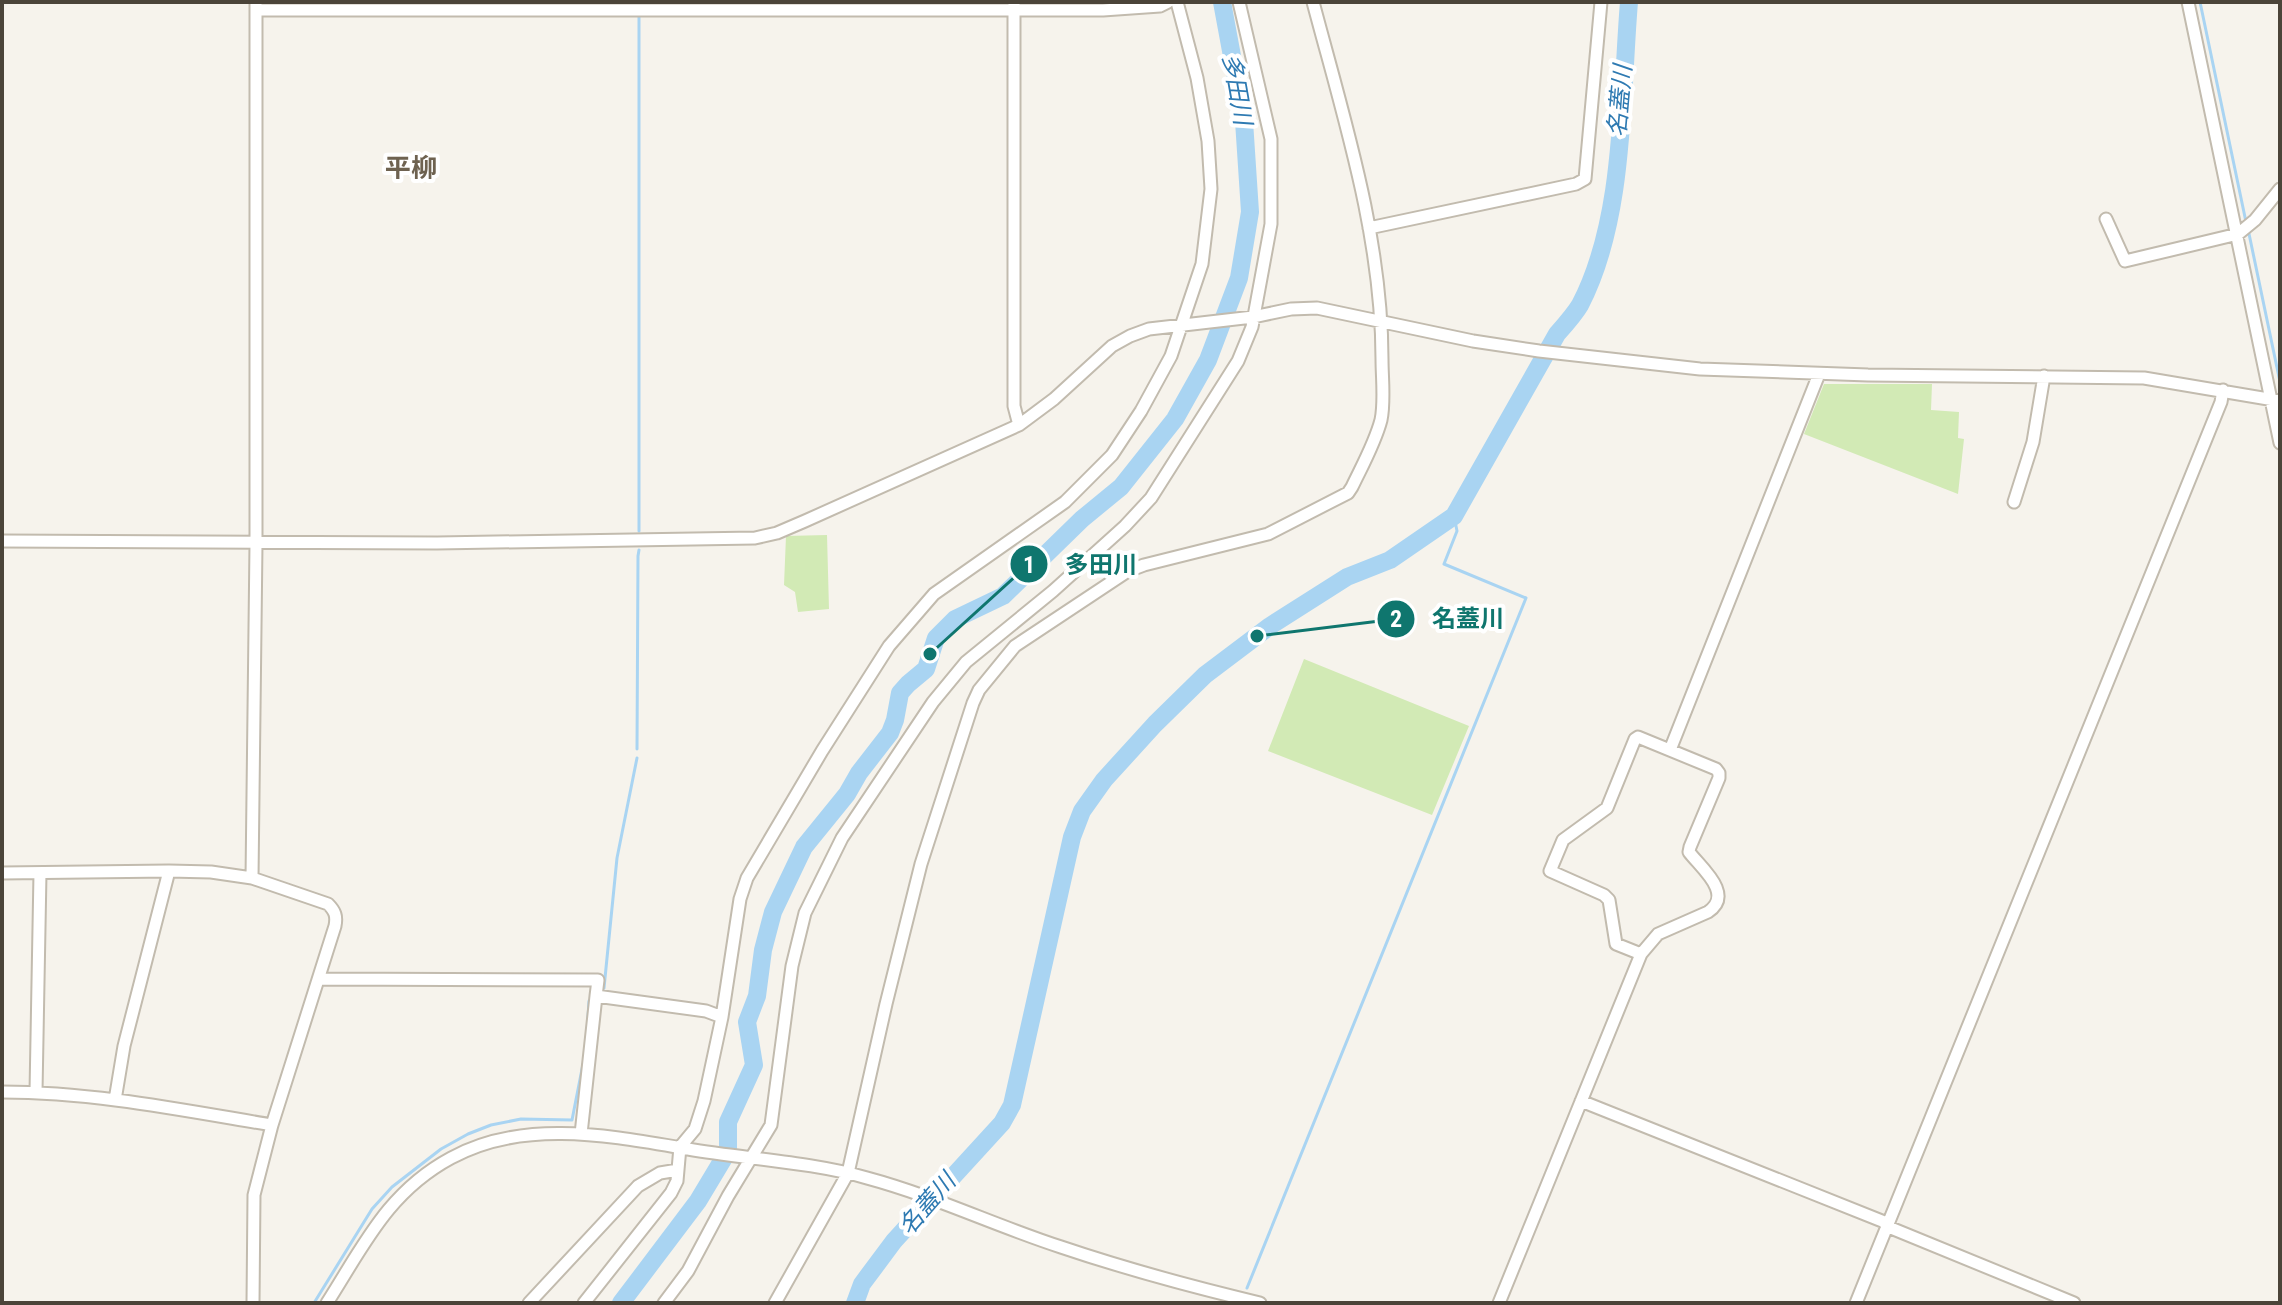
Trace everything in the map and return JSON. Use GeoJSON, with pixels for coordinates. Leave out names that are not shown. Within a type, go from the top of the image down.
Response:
{"type":"FeatureCollection","features":[{"type":"Feature","properties":{"kind":"street"},"geometry":{"type":"LineString","coordinates":[[252,878],[256,544],[256,6],[1014,6],[1103,10],[1160,6],[1168,2]]}},
{"type":"Feature","properties":{"kind":"street"},"geometry":{"type":"LineString","coordinates":[[584,1303],[671,1193],[677,1181],[685,1148],[700,1115],[722,1017],[740,899],[747,878],[822,751],[889,646],[934,594],[1065,502],[1112,455],[1171,356],[1202,264],[1211,189],[1206,128],[1197,78],[1177,2]]}},
{"type":"Feature","properties":{"kind":"street"},"geometry":{"type":"LineString","coordinates":[[1239,2],[1271,139],[1272,162],[1271,224],[1256,310],[1250,317]]}},
{"type":"Feature","properties":{"kind":"street"},"geometry":{"type":"LineString","coordinates":[[775,1303],[848,1173],[921,864],[979,690],[1015,646],[1128,571],[1268,534],[1348,493],[1381,419],[1382,321],[1369,228],[1345,119],[1313,2]]}},
{"type":"Feature","properties":{"kind":"street"},"geometry":{"type":"LineString","coordinates":[[1369,228],[1576,184],[1585,179],[1601,2]]}},
{"type":"Feature","properties":{"kind":"street"},"geometry":{"type":"LineString","coordinates":[[2188,2],[2276,400],[2280,443]]}},
{"type":"Feature","properties":{"kind":"street"},"geometry":{"type":"LineString","coordinates":[[1014,6],[1014,406],[1019,425]]}},
{"type":"Feature","properties":{"kind":"street"},"geometry":{"type":"LineString","coordinates":[[2106,219],[2125,261],[2240,232],[2255,220],[2280,189]]}},
{"type":"Feature","properties":{"kind":"street"},"geometry":{"type":"LineString","coordinates":[[2,541],[256,544],[755,538],[777,533],[1019,425],[1054,399],[1112,346],[1130,336],[1149,329],[1291,309],[1317,308],[1473,341],[1539,351],[1700,369],[1819,374],[2144,378],[2276,400]]}},
{"type":"Feature","properties":{"kind":"street"},"geometry":{"type":"LineString","coordinates":[[664,1303],[688,1271],[747,1157],[771,1125],[792,966],[805,913],[842,838],[933,702],[966,662],[1063,582],[1151,498],[1238,361],[1252,327],[1250,317]]}},
{"type":"Feature","properties":{"kind":"street"},"geometry":{"type":"LineString","coordinates":[[1670,750],[1819,374]]}},
{"type":"Feature","properties":{"kind":"street"},"geometry":{"type":"LineString","coordinates":[[2014,502],[2033,442],[2044,376]]}},
{"type":"Feature","properties":{"kind":"street"},"geometry":{"type":"LineString","coordinates":[[1856,1303],[1892,1228],[2226,391]]}},
{"type":"Feature","properties":{"kind":"street"},"geometry":{"type":"LineString","coordinates":[[1499,1303],[1641,954],[1658,934],[1708,912],[1715,908],[1717,902],[1712,877],[1689,852],[1719,773],[1716,769],[1641,738],[1635,739],[1607,808],[1563,840],[1550,871],[1604,895],[1610,906],[1616,944],[1641,954]]}},
{"type":"Feature","properties":{"kind":"street"},"geometry":{"type":"LineString","coordinates":[[115,1100],[124,1046],[169,871]]}},
{"type":"Feature","properties":{"kind":"street"},"geometry":{"type":"LineString","coordinates":[[2,873],[211,872],[252,878],[328,904],[334,910],[337,917],[335,926],[272,1125],[254,1195],[253,1303]]}},
{"type":"Feature","properties":{"kind":"street"},"geometry":{"type":"LineString","coordinates":[[36,1092],[40,873]]}},
{"type":"Feature","properties":{"kind":"street"},"geometry":{"type":"LineString","coordinates":[[320,979],[598,980],[581,1134]]}},
{"type":"Feature","properties":{"kind":"street"},"geometry":{"type":"LineString","coordinates":[[596,996],[706,1011],[722,1017]]}},
{"type":"Feature","properties":{"kind":"street"},"geometry":{"type":"LineString","coordinates":[[2,1092],[36,1092],[115,1100],[272,1125]]}},
{"type":"Feature","properties":{"kind":"street"},"geometry":{"type":"LineString","coordinates":[[1581,1101],[2074,1303]]}},
{"type":"Feature","properties":{"kind":"street"},"geometry":{"type":"LineString","coordinates":[[327,1303],[379,1221],[416,1180],[454,1156],[493,1141],[534,1134],[581,1134],[848,1173],[946,1203],[1060,1247],[1260,1303]]}},
{"type":"Feature","properties":{"kind":"street"},"geometry":{"type":"LineString","coordinates":[[529,1303],[638,1186],[660,1173],[678,1170]]}},
{"type":"Feature","properties":{"kind":"green space"},"geometry":{"type":"Polygon","coordinates":[[[1824,384],[1932,384],[1931,410],[1959,412],[1958,438],[1964,439],[1958,494],[1804,434],[1824,384]]]}},
{"type":"Feature","properties":{"kind":"green space"},"geometry":{"type":"Polygon","coordinates":[[[827,535],[829,609],[798,612],[795,592],[784,585],[786,536],[827,535]]]}},
{"type":"Feature","properties":{"kind":"green space"},"geometry":{"type":"Polygon","coordinates":[[[1304,659],[1469,726],[1432,815],[1268,751],[1304,659]]]}},
{"type":"Feature","properties":{"kind":"waterway","name":"多田川"},"geometry":{"type":"LineString","coordinates":[[621,1303],[698,1201],[728,1151],[728,1122],[754,1065],[747,1022],[757,996],[763,950],[773,912],[804,847],[847,794],[890,733],[900,693],[926,669],[936,638],[955,619],[1003,596],[1082,519],[1121,487],[1175,419],[1208,360],[1239,278],[1250,212],[1244,121],[1222,2]]}},
{"type":"Feature","properties":{"kind":"waterway","name":"名蓋川"},"geometry":{"type":"LineString","coordinates":[[855,1303],[862,1284],[894,1241],[1002,1123],[1012,1105],[1072,837],[1082,811],[1104,780],[1205,675],[1270,626],[1347,577],[1390,560],[1454,516],[1557,334],[1580,305],[1606,235],[1613,196],[1622,117],[1629,2]]}},
{"type":"Feature","properties":{"kind":"waterway"},"geometry":{"type":"LineString","coordinates":[[2200,2],[2246,222]]}},
{"type":"Feature","properties":{"kind":"waterway"},"geometry":{"type":"LineString","coordinates":[[639,15],[639,531]]}},
{"type":"Feature","properties":{"kind":"waterway"},"geometry":{"type":"LineString","coordinates":[[2248,229],[2280,382]]}},
{"type":"Feature","properties":{"kind":"waterway"},"geometry":{"type":"LineString","coordinates":[[1247,1288],[1526,598],[1444,564],[1457,531],[1454,516]]}},
{"type":"Feature","properties":{"kind":"waterway"},"geometry":{"type":"LineString","coordinates":[[637,749],[639,550]]}},
{"type":"Feature","properties":{"kind":"waterway"},"geometry":{"type":"LineString","coordinates":[[604,988],[617,858],[637,758]]}},
{"type":"Feature","properties":{"kind":"waterway"},"geometry":{"type":"LineString","coordinates":[[587,1033],[589,1001]]}},
{"type":"Feature","properties":{"kind":"waterway"},"geometry":{"type":"LineString","coordinates":[[314,1303],[372,1209],[392,1187],[441,1149],[491,1125],[521,1119],[572,1120],[583,1064]]}},
{"type":"Feature","properties":{"kind":"place","name":"名蓋川"},"geometry":{"type":"Point","coordinates":[1257,636]}},
{"type":"Feature","properties":{"kind":"place","name":"多田川"},"geometry":{"type":"Point","coordinates":[930,654]}},
{"type":"Feature","properties":{"kind":"district","name":"平柳"},"geometry":{"type":"Point","coordinates":[411,168]}}]}
